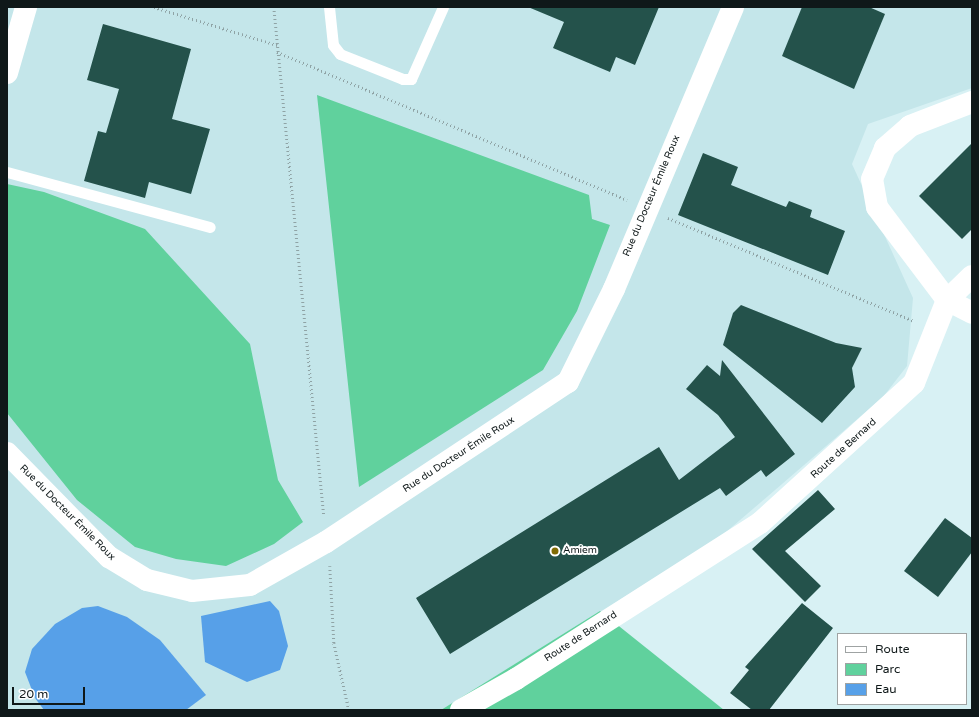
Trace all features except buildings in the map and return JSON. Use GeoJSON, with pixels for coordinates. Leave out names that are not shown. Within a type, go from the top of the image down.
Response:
{"type":"FeatureCollection","features":[{"type":"Feature","properties":{"kind":"street"},"geometry":{"type":"LineString","coordinates":[[7,73],[26,7]]}},
{"type":"Feature","properties":{"kind":"street","name":"Rue du Docteur Émile Roux"},"geometry":{"type":"LineString","coordinates":[[7,453],[109,557],[147,580],[192,591],[250,585],[326,542],[568,382],[647,209],[733,7]]}},
{"type":"Feature","properties":{"kind":"street"},"geometry":{"type":"LineString","coordinates":[[972,102],[910,126],[885,148],[872,179],[877,207],[947,300],[972,313]]}},
{"type":"Feature","properties":{"kind":"street"},"geometry":{"type":"LineString","coordinates":[[947,300],[972,276]]}},
{"type":"Feature","properties":{"kind":"street","name":"Route de Bernard"},"geometry":{"type":"LineString","coordinates":[[460,710],[516,679],[760,523],[914,383],[933,329],[947,300]]}},
{"type":"Feature","properties":{"kind":"lane"},"geometry":{"type":"LineString","coordinates":[[329,7],[333,45],[340,54],[403,79],[411,79],[443,7]]}},
{"type":"Feature","properties":{"kind":"lane"},"geometry":{"type":"LineString","coordinates":[[7,172],[210,227]]}},
{"type":"Feature","properties":{"kind":"path"},"geometry":{"type":"LineString","coordinates":[[154,7],[277,45]]}},
{"type":"Feature","properties":{"kind":"path"},"geometry":{"type":"LineString","coordinates":[[274,7],[277,52],[326,542],[332,579],[334,644],[349,710]]}},
{"type":"Feature","properties":{"kind":"path"},"geometry":{"type":"LineString","coordinates":[[277,52],[933,329]]}},
{"type":"Feature","properties":{"kind":"shaded area"},"geometry":{"type":"Polygon","coordinates":[[[7,7],[972,7],[972,88],[868,124],[852,164],[913,298],[907,366],[883,397],[718,539],[441,710],[7,710],[7,7]]]}},
{"type":"Feature","properties":{"kind":"green space"},"geometry":{"type":"Polygon","coordinates":[[[317,95],[589,195],[592,219],[610,225],[577,311],[543,370],[359,487],[317,95]]]}},
{"type":"Feature","properties":{"kind":"green space"},"geometry":{"type":"Polygon","coordinates":[[[7,184],[44,192],[145,229],[250,344],[278,480],[303,522],[274,544],[226,566],[176,559],[135,547],[77,500],[7,413],[7,184]]]}},
{"type":"Feature","properties":{"kind":"green space"},"geometry":{"type":"Polygon","coordinates":[[[600,611],[724,710],[441,710],[600,611]]]}},
{"type":"Feature","properties":{"kind":"water"},"geometry":{"type":"Polygon","coordinates":[[[270,601],[279,611],[288,646],[280,670],[247,682],[205,662],[201,616],[270,601]]]}},
{"type":"Feature","properties":{"kind":"water"},"geometry":{"type":"Polygon","coordinates":[[[98,606],[127,617],[160,640],[206,695],[186,710],[44,710],[35,698],[25,672],[32,649],[55,624],[82,608],[98,606]]]}},
{"type":"Feature","properties":{"kind":"place","name":"Amiem"},"geometry":{"type":"Point","coordinates":[555,551]}}]}
